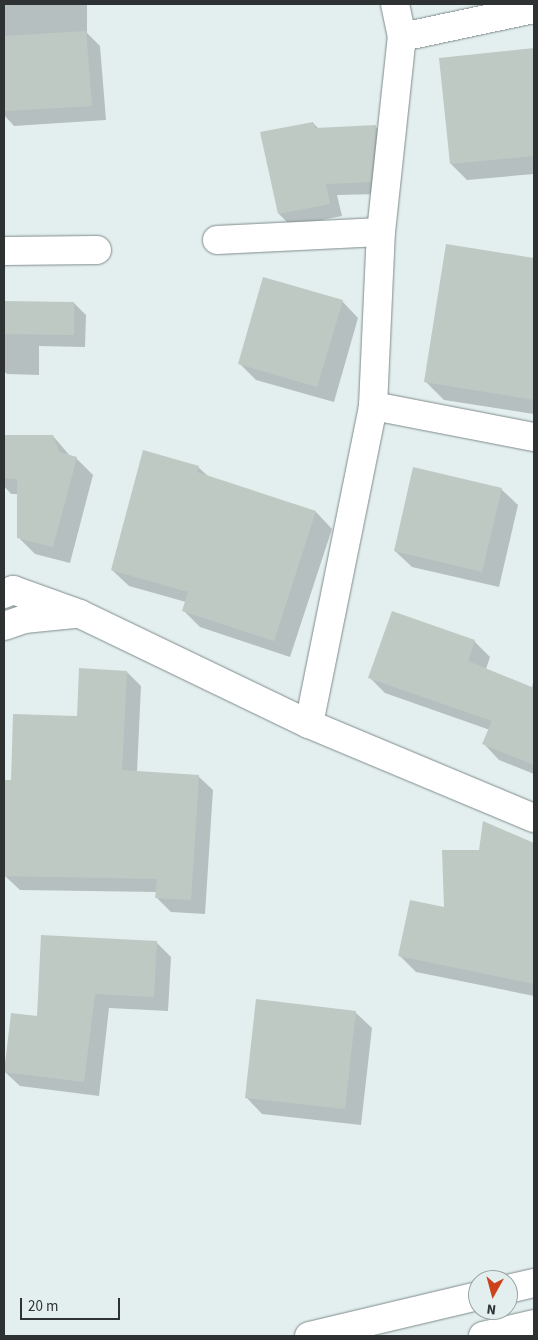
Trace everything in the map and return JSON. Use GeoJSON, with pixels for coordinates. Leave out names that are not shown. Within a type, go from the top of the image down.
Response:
{"type":"FeatureCollection","features":[{"type":"Feature","properties":{"kind":"street"},"geometry":{"type":"LineString","coordinates":[[309,724],[374,406],[381,232],[402,37],[395,4]]}},
{"type":"Feature","properties":{"kind":"street"},"geometry":{"type":"LineString","coordinates":[[402,37],[534,9]]}},
{"type":"Feature","properties":{"kind":"street"},"geometry":{"type":"LineString","coordinates":[[218,240],[381,232]]}},
{"type":"Feature","properties":{"kind":"street"},"geometry":{"type":"LineString","coordinates":[[4,252],[97,250]]}},
{"type":"Feature","properties":{"kind":"street"},"geometry":{"type":"LineString","coordinates":[[374,406],[534,437]]}},
{"type":"Feature","properties":{"kind":"street"},"geometry":{"type":"LineString","coordinates":[[4,594],[13,590],[80,614],[309,724],[534,818]]}},
{"type":"Feature","properties":{"kind":"street"},"geometry":{"type":"LineString","coordinates":[[4,626],[24,619],[80,614]]}},
{"type":"Feature","properties":{"kind":"street"},"geometry":{"type":"LineString","coordinates":[[518,1287],[534,1283]]}},
{"type":"Feature","properties":{"kind":"street"},"geometry":{"type":"LineString","coordinates":[[310,1336],[468,1298]]}},
{"type":"Feature","properties":{"kind":"street"},"geometry":{"type":"LineString","coordinates":[[483,1336],[534,1324]]}},
{"type":"Feature","properties":{"kind":"building"},"geometry":{"type":"Polygon","coordinates":[[[86,31],[92,106],[4,111],[4,36],[86,31]]]}},
{"type":"Feature","properties":{"kind":"building"},"geometry":{"type":"Polygon","coordinates":[[[534,48],[534,156],[450,164],[439,58],[534,48]]]}},
{"type":"Feature","properties":{"kind":"building"},"geometry":{"type":"Polygon","coordinates":[[[313,122],[315,128],[376,125],[371,182],[326,184],[330,204],[278,214],[260,132],[313,122]]]}},
{"type":"Feature","properties":{"kind":"building"},"geometry":{"type":"Polygon","coordinates":[[[446,244],[534,258],[534,400],[424,382],[446,244]]]}},
{"type":"Feature","properties":{"kind":"building"},"geometry":{"type":"Polygon","coordinates":[[[263,277],[343,300],[317,387],[238,364],[263,277]]]}},
{"type":"Feature","properties":{"kind":"building"},"geometry":{"type":"Polygon","coordinates":[[[4,301],[74,302],[74,335],[4,334],[4,301]]]}},
{"type":"Feature","properties":{"kind":"building"},"geometry":{"type":"Polygon","coordinates":[[[4,435],[53,435],[59,452],[77,457],[53,547],[17,538],[17,479],[4,478],[4,435]]]}},
{"type":"Feature","properties":{"kind":"building"},"geometry":{"type":"Polygon","coordinates":[[[143,450],[199,466],[197,472],[316,511],[274,641],[182,611],[188,592],[111,570],[143,450]]]}},
{"type":"Feature","properties":{"kind":"building"},"geometry":{"type":"Polygon","coordinates":[[[413,467],[502,488],[482,572],[394,551],[413,467]]]}},
{"type":"Feature","properties":{"kind":"building"},"geometry":{"type":"Polygon","coordinates":[[[392,611],[475,640],[468,661],[534,688],[534,765],[482,744],[492,721],[368,678],[392,611]]]}},
{"type":"Feature","properties":{"kind":"building"},"geometry":{"type":"Polygon","coordinates":[[[79,668],[127,671],[122,770],[199,775],[191,900],[155,898],[157,879],[4,876],[5,780],[11,780],[13,714],[77,716],[79,668]]]}},
{"type":"Feature","properties":{"kind":"building"},"geometry":{"type":"Polygon","coordinates":[[[483,821],[534,843],[534,984],[398,956],[410,900],[444,907],[442,850],[479,850],[483,821]]]}},
{"type":"Feature","properties":{"kind":"building"},"geometry":{"type":"Polygon","coordinates":[[[41,935],[157,941],[154,997],[95,994],[84,1082],[4,1072],[11,1013],[37,1016],[41,935]]]}},
{"type":"Feature","properties":{"kind":"building"},"geometry":{"type":"Polygon","coordinates":[[[256,999],[356,1011],[345,1109],[245,1098],[256,999]]]}}]}
